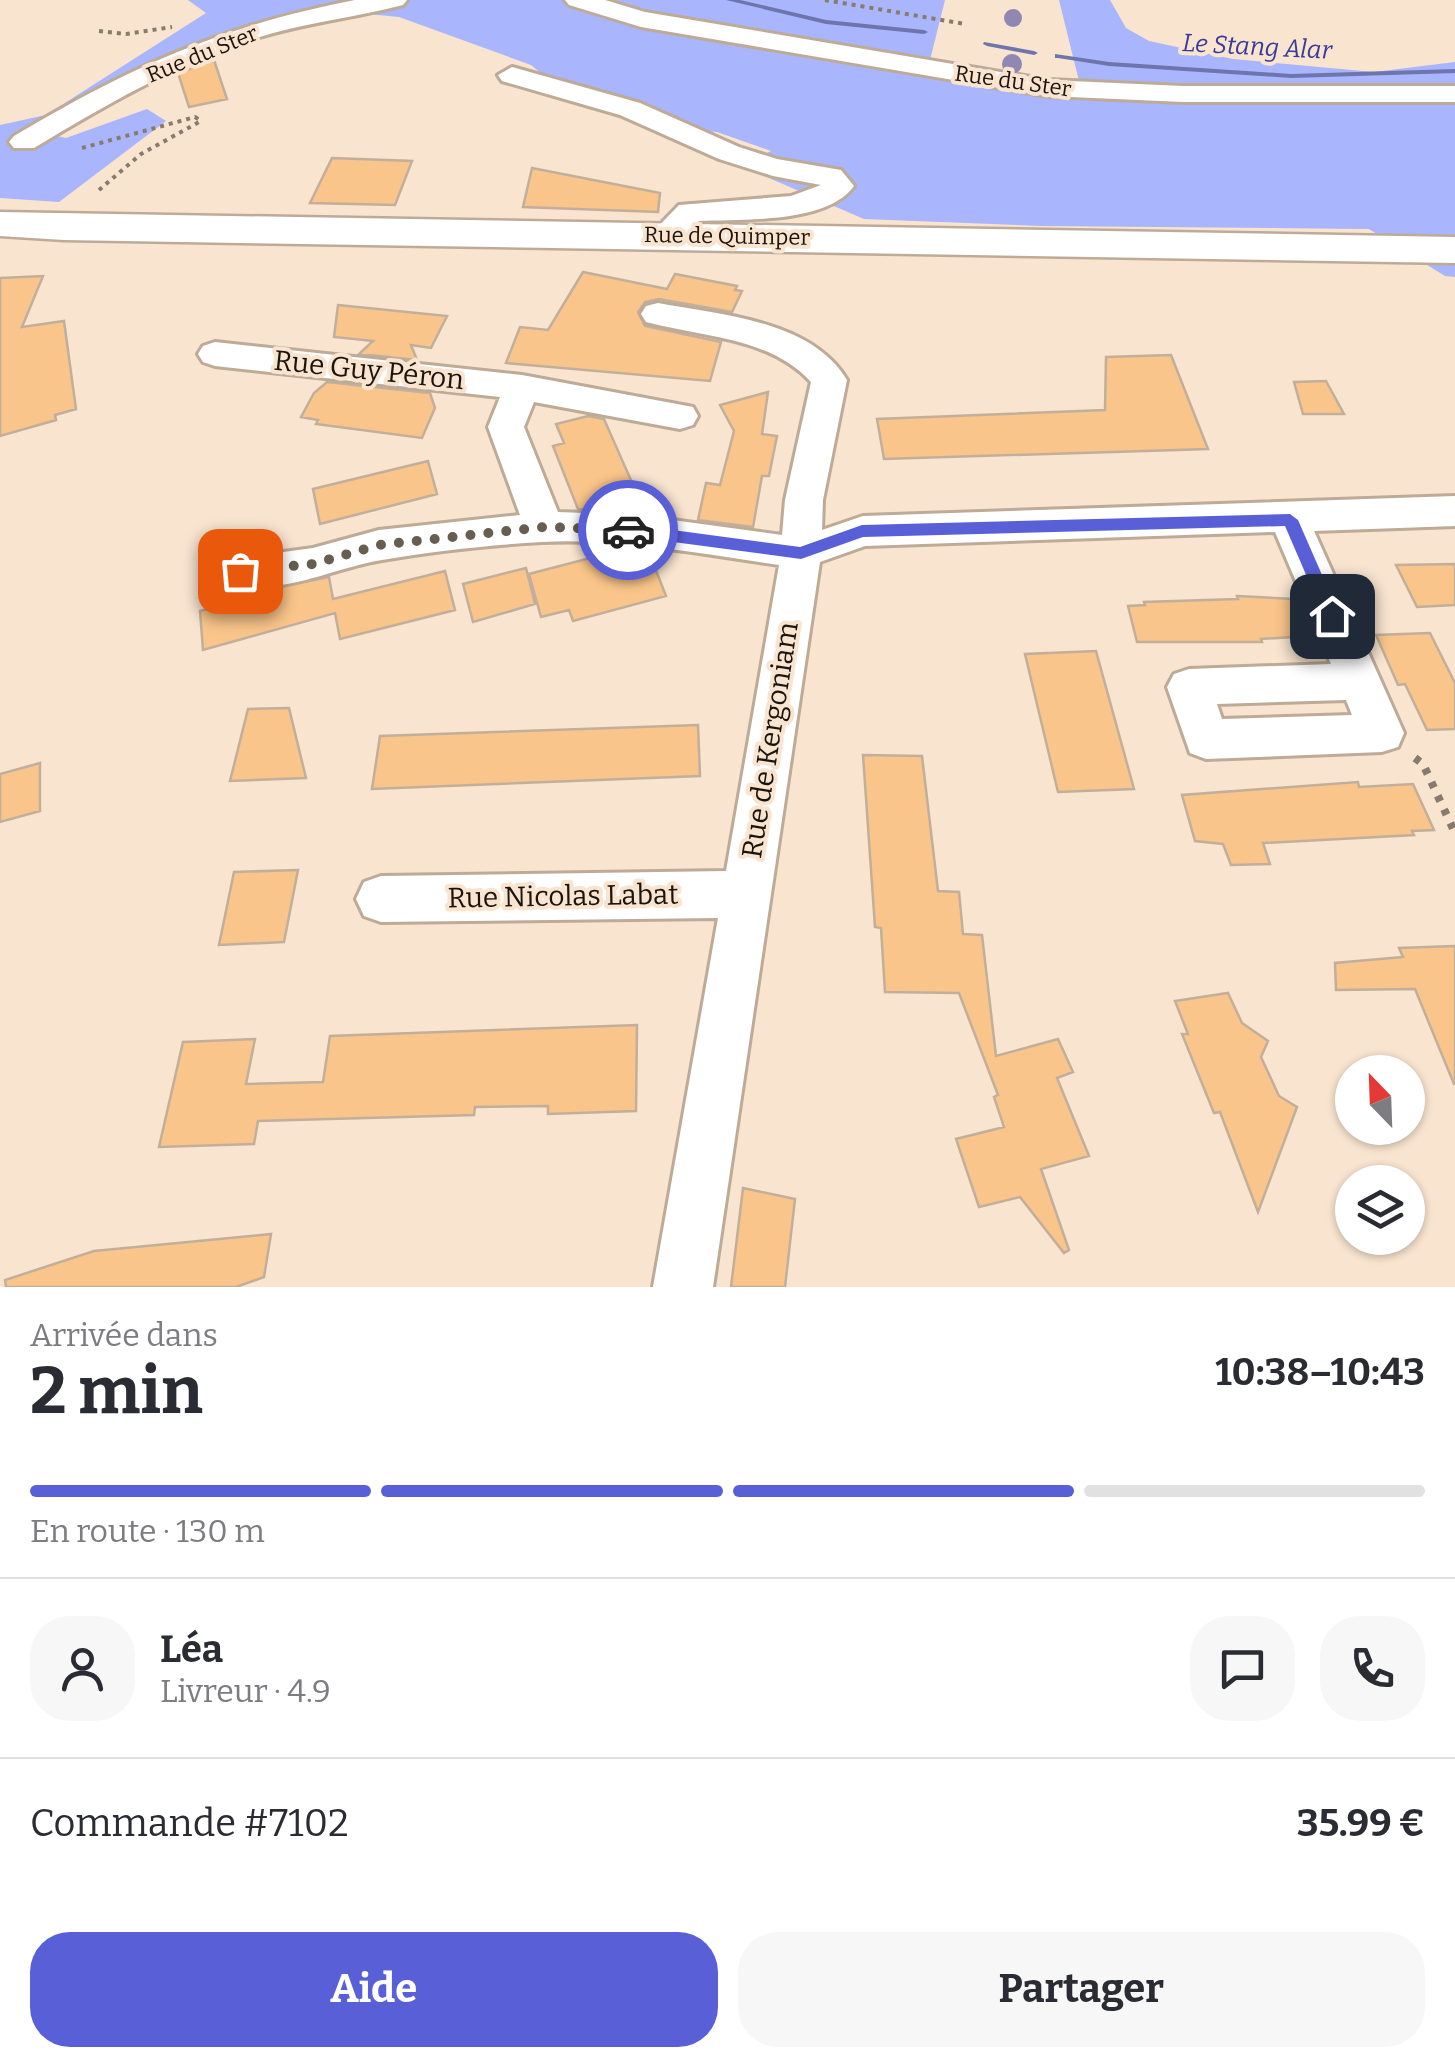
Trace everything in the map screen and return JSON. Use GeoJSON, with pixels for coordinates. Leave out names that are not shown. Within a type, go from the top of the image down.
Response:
{"type":"FeatureCollection","features":[{"type":"Feature","properties":{"kind":"main road","name":"Rue de Quimper"},"geometry":{"type":"LineString","coordinates":[[0,224],[1455,250]]}},
{"type":"Feature","properties":{"kind":"street","name":"Rue du Ster"},"geometry":{"type":"LineString","coordinates":[[24,142],[130,83],[222,41],[394,0]]}},
{"type":"Feature","properties":{"kind":"street","name":"Rue du Ster"},"geometry":{"type":"LineString","coordinates":[[578,0],[640,19],[1048,88],[1183,94],[1455,94]]}},
{"type":"Feature","properties":{"kind":"street"},"geometry":{"type":"LineString","coordinates":[[512,74],[630,108],[729,153],[772,167],[830,176],[839,186],[830,196],[796,205],[690,212],[666,235]]}},
{"type":"Feature","properties":{"kind":"street","name":"Rue de Kergoniam"},"geometry":{"type":"LineString","coordinates":[[658,314],[736,329],[804,353],[829,380],[804,500],[801,553],[683,1287]]}},
{"type":"Feature","properties":{"kind":"street","name":"Rue Guy Péron"},"geometry":{"type":"LineString","coordinates":[[216,354],[522,387],[680,416]]}},
{"type":"Feature","properties":{"kind":"street"},"geometry":{"type":"LineString","coordinates":[[522,387],[506,427],[544,527]]}},
{"type":"Feature","properties":{"kind":"street"},"geometry":{"type":"LineString","coordinates":[[240,571],[313,564],[379,545],[544,527],[636,530],[801,553],[862,531],[1290,520],[1455,511]]}},
{"type":"Feature","properties":{"kind":"street"},"geometry":{"type":"LineString","coordinates":[[1290,520],[1360,681],[1382,733],[1206,739],[1189,687],[1360,681]]}},
{"type":"Feature","properties":{"kind":"street","name":"Rue Nicolas Labat"},"geometry":{"type":"LineString","coordinates":[[381,899],[745,894]]}},
{"type":"Feature","properties":{"kind":"path"},"geometry":{"type":"LineString","coordinates":[[824,0],[964,24]]}},
{"type":"Feature","properties":{"kind":"path"},"geometry":{"type":"LineString","coordinates":[[24,142],[28,152],[62,154],[195,117],[201,122],[141,154],[96,192],[64,228]]}},
{"type":"Feature","properties":{"kind":"path"},"geometry":{"type":"LineString","coordinates":[[1382,733],[1423,764],[1455,833]]}},
{"type":"Feature","properties":{"kind":"shaded area"},"geometry":{"type":"Polygon","coordinates":[[[188,0],[945,0],[929,64],[1080,85],[1059,0],[1110,0],[1126,28],[1149,41],[1233,59],[1374,72],[1455,62],[1455,277],[1445,276],[1369,229],[1042,226],[864,219],[741,166],[771,151],[717,132],[649,126],[566,94],[531,65],[399,17],[368,14],[291,23],[133,72],[34,131],[66,138],[147,109],[166,121],[59,202],[0,198],[0,125],[46,115],[206,13],[188,0]]]}},
{"type":"Feature","properties":{"kind":"building"},"geometry":{"type":"Polygon","coordinates":[[[214,60],[227,99],[189,107],[178,73],[214,60]]]}},
{"type":"Feature","properties":{"kind":"building"},"geometry":{"type":"Polygon","coordinates":[[[332,158],[412,161],[395,205],[310,203],[332,158]]]}},
{"type":"Feature","properties":{"kind":"building"},"geometry":{"type":"Polygon","coordinates":[[[532,168],[660,193],[658,212],[523,207],[532,168]]]}},
{"type":"Feature","properties":{"kind":"building"},"geometry":{"type":"Polygon","coordinates":[[[583,272],[667,289],[675,274],[737,286],[735,290],[742,291],[732,312],[659,299],[645,302],[638,312],[645,326],[721,342],[710,381],[506,363],[520,327],[548,330],[583,272]]]}},
{"type":"Feature","properties":{"kind":"building"},"geometry":{"type":"Polygon","coordinates":[[[43,276],[22,327],[64,321],[76,409],[55,415],[56,420],[0,436],[0,278],[43,276]]]}},
{"type":"Feature","properties":{"kind":"building"},"geometry":{"type":"Polygon","coordinates":[[[338,305],[447,316],[431,348],[411,345],[417,360],[359,354],[373,341],[334,337],[338,305]]]}},
{"type":"Feature","properties":{"kind":"building"},"geometry":{"type":"Polygon","coordinates":[[[1171,355],[1208,449],[884,459],[877,419],[1105,410],[1106,357],[1171,355]]]}},
{"type":"Feature","properties":{"kind":"building"},"geometry":{"type":"Polygon","coordinates":[[[1326,381],[1344,414],[1303,414],[1294,382],[1326,381]]]}},
{"type":"Feature","properties":{"kind":"building"},"geometry":{"type":"Polygon","coordinates":[[[327,382],[430,393],[435,408],[422,438],[316,424],[318,420],[301,417],[314,393],[327,382]]]}},
{"type":"Feature","properties":{"kind":"building"},"geometry":{"type":"Polygon","coordinates":[[[768,392],[762,434],[777,436],[769,476],[762,476],[753,527],[698,520],[706,483],[720,485],[734,431],[720,405],[768,392]]]}},
{"type":"Feature","properties":{"kind":"building"},"geometry":{"type":"Polygon","coordinates":[[[588,416],[604,419],[645,512],[578,509],[553,446],[564,443],[556,424],[588,416]]]}},
{"type":"Feature","properties":{"kind":"building"},"geometry":{"type":"Polygon","coordinates":[[[428,461],[437,494],[320,524],[313,489],[428,461]]]}},
{"type":"Feature","properties":{"kind":"building"},"geometry":{"type":"Polygon","coordinates":[[[594,546],[648,550],[666,596],[573,621],[569,610],[541,617],[529,574],[598,556],[594,546]]]}},
{"type":"Feature","properties":{"kind":"building"},"geometry":{"type":"Polygon","coordinates":[[[1455,564],[1455,605],[1417,607],[1396,565],[1455,564]]]}},
{"type":"Feature","properties":{"kind":"building"},"geometry":{"type":"Polygon","coordinates":[[[526,568],[535,604],[473,622],[463,584],[526,568]]]}},
{"type":"Feature","properties":{"kind":"building"},"geometry":{"type":"Polygon","coordinates":[[[445,571],[455,610],[340,639],[335,613],[203,650],[200,611],[244,600],[244,594],[329,577],[333,599],[445,571]]]}},
{"type":"Feature","properties":{"kind":"building"},"geometry":{"type":"Polygon","coordinates":[[[1237,596],[1294,599],[1309,636],[1261,639],[1262,642],[1137,642],[1128,606],[1238,599],[1237,596]]]}},
{"type":"Feature","properties":{"kind":"building"},"geometry":{"type":"Polygon","coordinates":[[[1430,633],[1455,683],[1455,729],[1427,730],[1405,684],[1398,685],[1376,635],[1430,633]]]}},
{"type":"Feature","properties":{"kind":"building"},"geometry":{"type":"Polygon","coordinates":[[[1096,651],[1134,789],[1058,792],[1025,654],[1096,651]]]}},
{"type":"Feature","properties":{"kind":"building"},"geometry":{"type":"Polygon","coordinates":[[[289,708],[306,778],[230,781],[248,709],[289,708]]]}},
{"type":"Feature","properties":{"kind":"building"},"geometry":{"type":"Polygon","coordinates":[[[698,725],[700,776],[372,789],[380,736],[698,725]]]}},
{"type":"Feature","properties":{"kind":"building"},"geometry":{"type":"Polygon","coordinates":[[[863,755],[922,756],[938,891],[959,892],[963,934],[982,935],[996,1056],[1058,1039],[1073,1072],[1057,1078],[1089,1156],[1041,1169],[1069,1250],[1064,1253],[1020,1197],[979,1207],[956,1139],[1004,1127],[994,1097],[998,1095],[959,993],[885,992],[881,928],[875,927],[863,755]]]}},
{"type":"Feature","properties":{"kind":"building"},"geometry":{"type":"Polygon","coordinates":[[[40,763],[40,811],[0,822],[0,774],[40,763]]]}},
{"type":"Feature","properties":{"kind":"building"},"geometry":{"type":"Polygon","coordinates":[[[1358,782],[1359,787],[1413,784],[1434,830],[1412,831],[1414,835],[1263,843],[1270,864],[1231,865],[1223,844],[1195,841],[1182,795],[1358,782]]]}},
{"type":"Feature","properties":{"kind":"building"},"geometry":{"type":"Polygon","coordinates":[[[298,870],[284,942],[219,945],[234,872],[298,870]]]}},
{"type":"Feature","properties":{"kind":"building"},"geometry":{"type":"Polygon","coordinates":[[[1455,946],[1454,1084],[1415,989],[1336,990],[1335,963],[1403,957],[1399,948],[1455,946]]]}},
{"type":"Feature","properties":{"kind":"building"},"geometry":{"type":"Polygon","coordinates":[[[1228,993],[1242,1023],[1268,1041],[1261,1057],[1279,1096],[1297,1107],[1258,1212],[1220,1112],[1214,1113],[1182,1034],[1188,1034],[1175,1001],[1228,993]]]}},
{"type":"Feature","properties":{"kind":"building"},"geometry":{"type":"Polygon","coordinates":[[[637,1025],[636,1111],[548,1114],[548,1106],[475,1107],[474,1115],[258,1121],[254,1144],[159,1147],[183,1042],[255,1039],[246,1084],[323,1082],[330,1036],[637,1025]]]}},
{"type":"Feature","properties":{"kind":"building"},"geometry":{"type":"Polygon","coordinates":[[[743,1188],[795,1199],[785,1287],[731,1287],[743,1188]]]}},
{"type":"Feature","properties":{"kind":"building"},"geometry":{"type":"Polygon","coordinates":[[[271,1234],[264,1277],[236,1287],[6,1287],[5,1280],[94,1251],[271,1234]]]}},
{"type":"Feature","properties":{"kind":"waterway","name":"Le Stang Alar"},"geometry":{"type":"LineString","coordinates":[[730,0],[826,22],[924,32]]}},
{"type":"Feature","properties":{"kind":"waterway","name":"Le Stang Alar"},"geometry":{"type":"LineString","coordinates":[[987,44],[1034,53]]}},
{"type":"Feature","properties":{"kind":"waterway","name":"Le Stang Alar"},"geometry":{"type":"LineString","coordinates":[[1058,56],[1109,64],[1291,76],[1455,71]]}},
{"type":"Feature","properties":{"kind":"way so far"},"geometry":{"type":"LineString","coordinates":[[240,571],[313,564],[379,545],[544,527],[628,530]]}},
{"type":"Feature","properties":{"kind":"route"},"geometry":{"type":"LineString","coordinates":[[628,530],[801,553],[862,531],[1290,520],[1332,616]]}}]}
